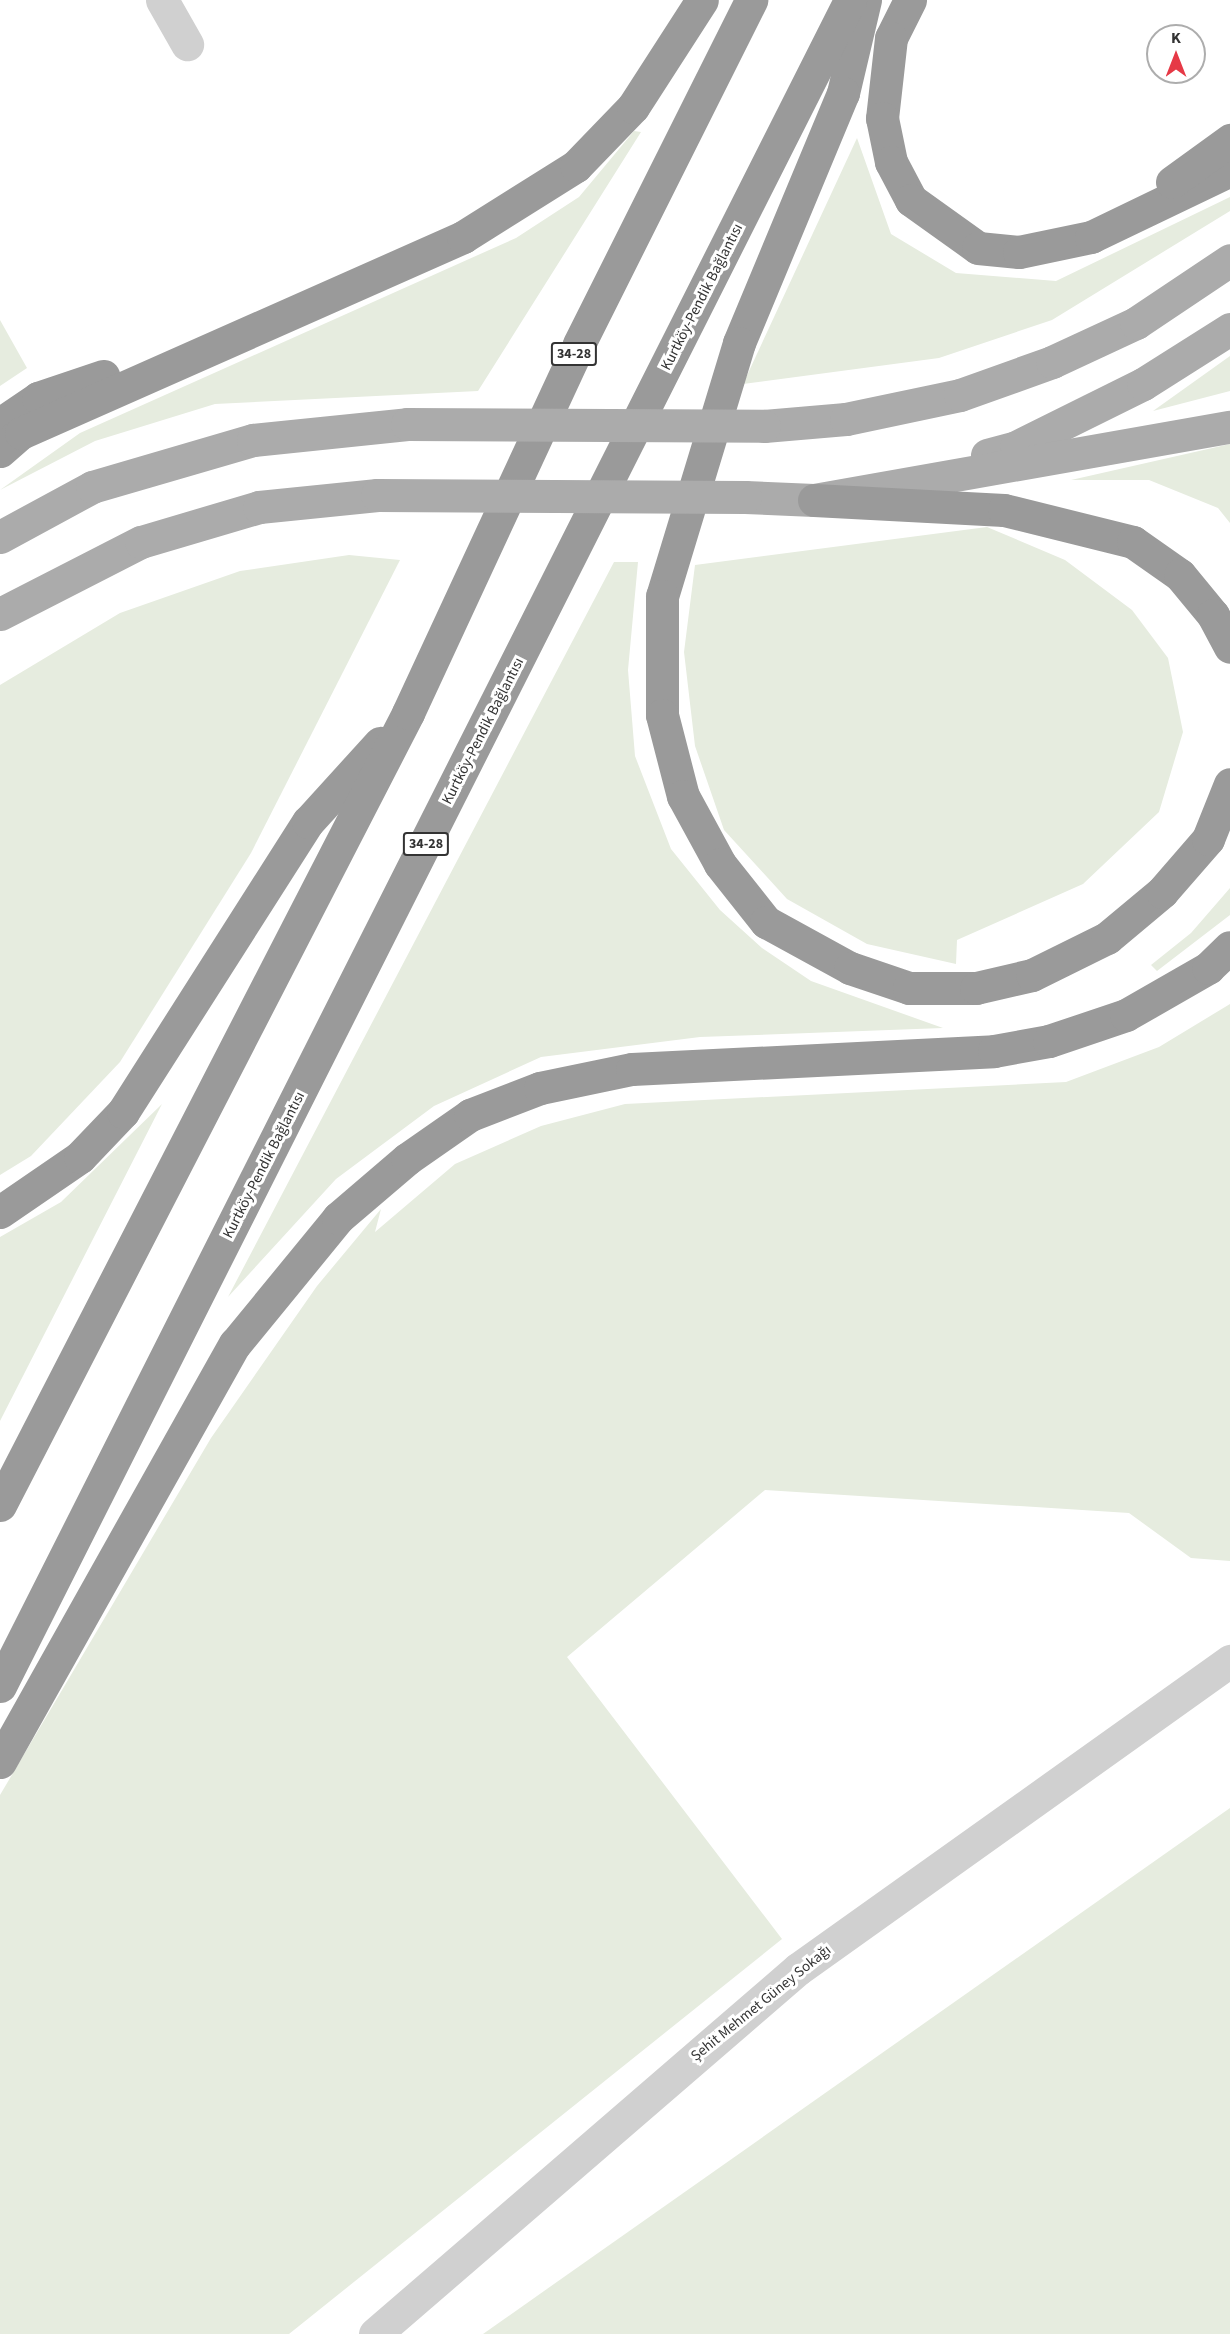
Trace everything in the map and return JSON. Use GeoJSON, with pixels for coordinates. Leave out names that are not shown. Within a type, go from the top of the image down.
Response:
{"type":"FeatureCollection","features":[{"type":"Feature","properties":{"kind":"highway"},"geometry":{"type":"LineString","coordinates":[[0,451],[21,433],[463,237],[576,166],[633,107],[702,0]]}},
{"type":"Feature","properties":{"kind":"highway","name":"34-28"},"geometry":{"type":"LineString","coordinates":[[0,1505],[408,713],[579,344],[751,0]]}},
{"type":"Feature","properties":{"kind":"highway","name":"Kurtköy-Pendik Bağlantısı"},"geometry":{"type":"LineString","coordinates":[[0,1686],[850,0]]}},
{"type":"Feature","properties":{"kind":"highway"},"geometry":{"type":"LineString","coordinates":[[865,0],[843,93],[739,343],[662,596],[662,715],[683,796],[720,864],[766,922],[850,969],[899,985],[976,988],[1032,975],[1107,938],[1162,892],[1208,839],[1230,784]]}},
{"type":"Feature","properties":{"kind":"highway"},"geometry":{"type":"LineString","coordinates":[[910,0],[890,50],[882,118],[891,162],[911,200],[978,248],[1018,252],[1091,237],[1230,170]]}},
{"type":"Feature","properties":{"kind":"highway"},"geometry":{"type":"LineString","coordinates":[[978,248],[1019,248],[1061,238],[1119,215],[1230,140]]}},
{"type":"Feature","properties":{"kind":"highway"},"geometry":{"type":"LineString","coordinates":[[0,424],[38,398],[320,300]]}},
{"type":"Feature","properties":{"kind":"highway"},"geometry":{"type":"LineString","coordinates":[[814,500],[1004,510],[1133,542],[1180,575],[1213,615],[1230,647]]}},
{"type":"Feature","properties":{"kind":"highway"},"geometry":{"type":"LineString","coordinates":[[0,1212],[80,1157],[123,1112],[308,822],[408,713]]}},
{"type":"Feature","properties":{"kind":"highway"},"geometry":{"type":"LineString","coordinates":[[0,1762],[235,1344],[338,1218],[407,1159],[470,1115],[540,1088],[632,1069],[994,1051],[1049,1041],[1126,1015],[1208,968],[1230,946]]}},
{"type":"Feature","properties":{"kind":"main road"},"geometry":{"type":"LineString","coordinates":[[0,537],[92,487],[253,440],[407,424],[764,426],[846,419],[970,392],[1136,323],[1230,260]]}},
{"type":"Feature","properties":{"kind":"main road"},"geometry":{"type":"LineString","coordinates":[[814,500],[1016,447],[1143,384],[1230,329]]}},
{"type":"Feature","properties":{"kind":"main road"},"geometry":{"type":"LineString","coordinates":[[0,614],[141,542],[259,507],[377,495],[814,500],[1230,427]]}},
{"type":"Feature","properties":{"kind":"street"},"geometry":{"type":"LineString","coordinates":[[162,0],[187,44]]}},
{"type":"Feature","properties":{"kind":"street","name":"Şehit Mehmet Güney Sokağı"},"geometry":{"type":"LineString","coordinates":[[375,2334],[798,1969],[1230,1661]]}},
{"type":"Feature","properties":{"kind":"shaded area"},"geometry":{"type":"Polygon","coordinates":[[[634,131],[641,132],[478,391],[215,404],[95,441],[0,490],[80,433],[516,238],[579,197],[634,131]]]}},
{"type":"Feature","properties":{"kind":"shaded area"},"geometry":{"type":"Polygon","coordinates":[[[857,138],[891,234],[956,273],[1056,281],[1230,197],[1230,211],[1052,320],[939,358],[743,384],[857,138]]]}},
{"type":"Feature","properties":{"kind":"shaded area"},"geometry":{"type":"Polygon","coordinates":[[[0,320],[27,368],[0,386],[0,320]]]}},
{"type":"Feature","properties":{"kind":"shaded area"},"geometry":{"type":"Polygon","coordinates":[[[1230,356],[1230,391],[1153,411],[1230,356]]]}},
{"type":"Feature","properties":{"kind":"shaded area"},"geometry":{"type":"Polygon","coordinates":[[[1230,444],[1230,523],[1218,508],[1149,480],[1071,480],[1230,444]]]}},
{"type":"Feature","properties":{"kind":"shaded area"},"geometry":{"type":"Polygon","coordinates":[[[987,527],[1065,560],[1132,610],[1168,658],[1183,732],[1159,812],[1083,884],[957,940],[956,964],[867,944],[787,899],[724,830],[695,746],[684,652],[695,565],[987,527]]]}},
{"type":"Feature","properties":{"kind":"shaded area"},"geometry":{"type":"Polygon","coordinates":[[[349,555],[400,560],[251,853],[120,1062],[31,1156],[0,1175],[0,685],[120,613],[240,571],[349,555]]]}},
{"type":"Feature","properties":{"kind":"shaded area"},"geometry":{"type":"Polygon","coordinates":[[[614,562],[638,562],[628,670],[635,756],[671,849],[720,910],[762,948],[811,981],[943,1028],[700,1037],[541,1057],[434,1106],[336,1179],[228,1297],[614,562]]]}},
{"type":"Feature","properties":{"kind":"shaded area"},"geometry":{"type":"Polygon","coordinates":[[[1230,888],[1230,915],[1157,971],[1151,965],[1191,933],[1230,888]]]}},
{"type":"Feature","properties":{"kind":"shaded area"},"geometry":{"type":"Polygon","coordinates":[[[1230,1004],[1230,1561],[1191,1558],[1129,1513],[765,1490],[567,1657],[782,1939],[289,2334],[0,2334],[0,1795],[211,1438],[317,1286],[381,1209],[375,1232],[455,1164],[541,1126],[625,1104],[1066,1082],[1159,1047],[1230,1004]]]}},
{"type":"Feature","properties":{"kind":"shaded area"},"geometry":{"type":"Polygon","coordinates":[[[162,1104],[0,1421],[0,1237],[61,1202],[162,1104]]]}},
{"type":"Feature","properties":{"kind":"shaded area"},"geometry":{"type":"Polygon","coordinates":[[[1230,1808],[1230,2334],[483,2334],[1230,1808]]]}}]}
